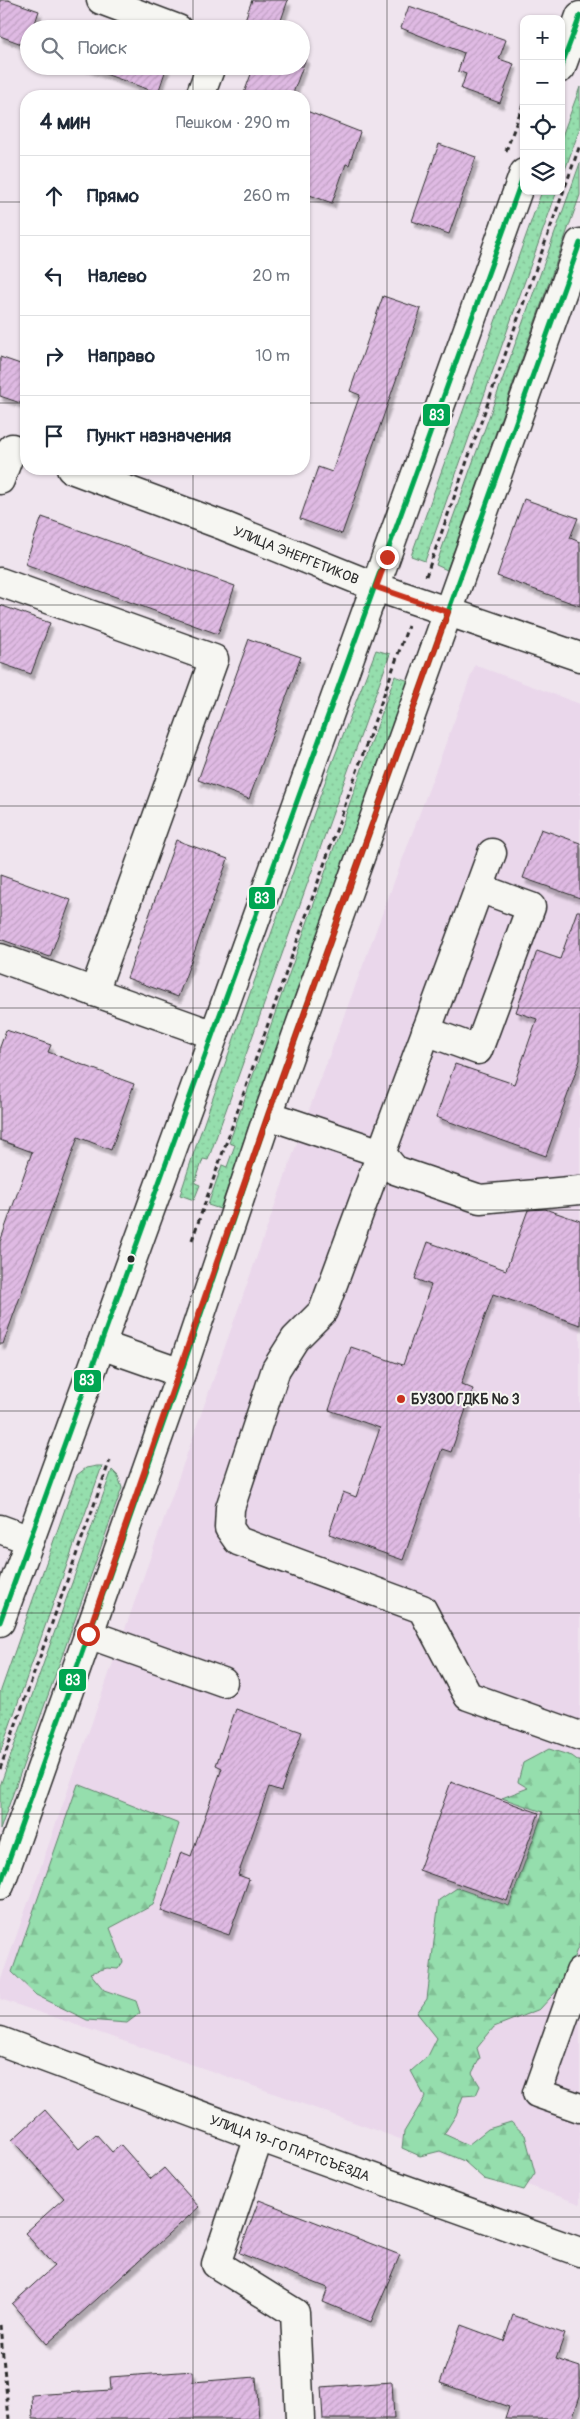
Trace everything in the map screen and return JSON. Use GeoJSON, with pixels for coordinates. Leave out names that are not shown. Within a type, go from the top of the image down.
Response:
{"type":"FeatureCollection","features":[{"type":"Feature","properties":{"kind":"street"},"geometry":{"type":"LineString","coordinates":[[101,0],[154,20]]}},
{"type":"Feature","properties":{"kind":"street"},"geometry":{"type":"LineString","coordinates":[[564,60],[580,16]]}},
{"type":"Feature","properties":{"kind":"street"},"geometry":{"type":"LineString","coordinates":[[202,90],[208,75]]}},
{"type":"Feature","properties":{"kind":"street"},"geometry":{"type":"LineString","coordinates":[[0,1622],[214,1035],[520,184]]}},
{"type":"Feature","properties":{"kind":"street"},"geometry":{"type":"LineString","coordinates":[[0,1885],[268,1115],[580,243]]}},
{"type":"Feature","properties":{"kind":"street"},"geometry":{"type":"LineString","coordinates":[[0,480],[13,448]]}},
{"type":"Feature","properties":{"kind":"street","name":"УЛИЦА ЭНЕРГЕТИКОВ"},"geometry":{"type":"LineString","coordinates":[[87,475],[224,526],[376,587],[580,657]]}},
{"type":"Feature","properties":{"kind":"street"},"geometry":{"type":"LineString","coordinates":[[0,582],[214,659],[94,992]]}},
{"type":"Feature","properties":{"kind":"street"},"geometry":{"type":"LineString","coordinates":[[492,853],[323,1311],[295,1339],[276,1369],[230,1508],[229,1528],[238,1541],[422,1609],[468,1696],[580,1736]]}},
{"type":"Feature","properties":{"kind":"street"},"geometry":{"type":"LineString","coordinates":[[426,1031],[478,1050],[528,916],[531,907],[479,888]]}},
{"type":"Feature","properties":{"kind":"street"},"geometry":{"type":"LineString","coordinates":[[0,958],[214,1035]]}},
{"type":"Feature","properties":{"kind":"street"},"geometry":{"type":"LineString","coordinates":[[268,1115],[381,1153],[395,1170],[480,1199],[580,1190]]}},
{"type":"Feature","properties":{"kind":"street"},"geometry":{"type":"LineString","coordinates":[[101,1345],[180,1372]]}},
{"type":"Feature","properties":{"kind":"street"},"geometry":{"type":"LineString","coordinates":[[0,1529],[30,1540]]}},
{"type":"Feature","properties":{"kind":"street"},"geometry":{"type":"LineString","coordinates":[[88,1634],[223,1682]]}},
{"type":"Feature","properties":{"kind":"street"},"geometry":{"type":"LineString","coordinates":[[580,1972],[537,2093],[580,2108]]}},
{"type":"Feature","properties":{"kind":"street","name":"УЛИЦА 19-ГО ПАРТСЪЕЗДА"},"geometry":{"type":"LineString","coordinates":[[0,2041],[259,2137],[580,2252]]}},
{"type":"Feature","properties":{"kind":"street"},"geometry":{"type":"LineString","coordinates":[[259,2137],[216,2264],[295,2312],[300,2419]]}},
{"type":"Feature","properties":{"kind":"path"},"geometry":{"type":"LineString","coordinates":[[192,1240],[417,601],[580,146]]}},
{"type":"Feature","properties":{"kind":"path"},"geometry":{"type":"LineString","coordinates":[[0,1770],[110,1460]]}},
{"type":"Feature","properties":{"kind":"path"},"geometry":{"type":"LineString","coordinates":[[0,2325],[10,2419]]}},
{"type":"Feature","properties":{"kind":"shaded area"},"geometry":{"type":"Polygon","coordinates":[[[475,665],[580,704],[580,2204],[220,2074],[0,1999],[0,1982],[303,1126],[475,665]]]}},
{"type":"Feature","properties":{"kind":"green space"},"geometry":{"type":"Polygon","coordinates":[[[580,87],[580,128],[565,170],[565,128],[580,87]]]}},
{"type":"Feature","properties":{"kind":"green space"},"geometry":{"type":"Polygon","coordinates":[[[580,163],[580,195],[447,570],[436,565],[580,163]]]}},
{"type":"Feature","properties":{"kind":"green space"},"geometry":{"type":"Polygon","coordinates":[[[541,195],[556,195],[425,561],[411,556],[541,195]]]}},
{"type":"Feature","properties":{"kind":"green space"},"geometry":{"type":"Polygon","coordinates":[[[376,650],[390,654],[208,1160],[203,1159],[195,1183],[200,1185],[194,1200],[180,1195],[198,1140],[329,771],[376,650]]]}},
{"type":"Feature","properties":{"kind":"green space"},"geometry":{"type":"Polygon","coordinates":[[[395,676],[409,681],[220,1209],[208,1205],[222,1165],[227,1167],[235,1145],[229,1143],[395,676]]]}},
{"type":"Feature","properties":{"kind":"green space"},"geometry":{"type":"Polygon","coordinates":[[[102,1466],[0,1753],[0,1693],[77,1475],[86,1468],[102,1466]]]}},
{"type":"Feature","properties":{"kind":"green space"},"geometry":{"type":"Polygon","coordinates":[[[112,1470],[118,1476],[122,1488],[0,1830],[0,1786],[112,1470]]]}},
{"type":"Feature","properties":{"kind":"green space"},"geometry":{"type":"Polygon","coordinates":[[[549,1749],[572,1756],[580,1762],[580,1942],[563,1984],[540,2009],[494,2027],[477,2048],[480,2058],[472,2073],[480,2086],[476,2095],[463,2096],[456,2115],[444,2134],[468,2145],[488,2129],[511,2122],[525,2135],[535,2173],[524,2190],[484,2179],[464,2161],[440,2151],[420,2156],[402,2148],[404,2132],[425,2097],[411,2071],[428,2056],[437,2038],[417,2013],[427,1999],[439,1900],[457,1888],[509,1906],[543,1812],[502,1798],[528,1788],[518,1782],[523,1763],[549,1749]]]}},
{"type":"Feature","properties":{"kind":"green space"},"geometry":{"type":"Polygon","coordinates":[[[78,1784],[179,1824],[153,1905],[110,1928],[123,1962],[118,1969],[107,1968],[90,1973],[104,1990],[136,2001],[140,2013],[127,2023],[87,2020],[36,1995],[12,1972],[78,1784]]]}},
{"type":"Feature","properties":{"kind":"building"},"geometry":{"type":"Polygon","coordinates":[[[0,0],[8,0],[39,11],[36,20],[20,20],[20,43],[0,36],[0,0]]]}},
{"type":"Feature","properties":{"kind":"building"},"geometry":{"type":"Polygon","coordinates":[[[252,0],[288,0],[281,20],[245,20],[252,0]]]}},
{"type":"Feature","properties":{"kind":"building"},"geometry":{"type":"Polygon","coordinates":[[[409,6],[506,40],[499,59],[514,64],[500,103],[461,89],[466,74],[458,71],[464,53],[401,28],[409,6]]]}},
{"type":"Feature","properties":{"kind":"building"},"geometry":{"type":"Polygon","coordinates":[[[108,75],[164,75],[159,90],[150,90],[108,75]]]}},
{"type":"Feature","properties":{"kind":"building"},"geometry":{"type":"Polygon","coordinates":[[[251,75],[300,75],[294,90],[245,90],[251,75]]]}},
{"type":"Feature","properties":{"kind":"building"},"geometry":{"type":"Polygon","coordinates":[[[310,112],[360,132],[349,165],[346,164],[332,203],[310,195],[310,112]]]}},
{"type":"Feature","properties":{"kind":"building"},"geometry":{"type":"Polygon","coordinates":[[[439,144],[476,157],[449,234],[412,221],[439,144]]]}},
{"type":"Feature","properties":{"kind":"building"},"geometry":{"type":"Polygon","coordinates":[[[383,296],[421,309],[342,534],[300,519],[318,467],[332,472],[360,395],[350,391],[383,296]]]}},
{"type":"Feature","properties":{"kind":"building"},"geometry":{"type":"Polygon","coordinates":[[[0,357],[20,364],[20,403],[0,396],[0,357]]]}},
{"type":"Feature","properties":{"kind":"building"},"geometry":{"type":"Polygon","coordinates":[[[524,499],[578,518],[570,538],[580,542],[580,606],[497,576],[524,499]]]}},
{"type":"Feature","properties":{"kind":"building"},"geometry":{"type":"Polygon","coordinates":[[[42,517],[235,586],[218,634],[25,564],[42,517]]]}},
{"type":"Feature","properties":{"kind":"building"},"geometry":{"type":"Polygon","coordinates":[[[0,605],[50,623],[31,674],[0,663],[0,605]]]}},
{"type":"Feature","properties":{"kind":"building"},"geometry":{"type":"Polygon","coordinates":[[[249,639],[301,657],[249,799],[198,780],[249,639]]]}},
{"type":"Feature","properties":{"kind":"building"},"geometry":{"type":"Polygon","coordinates":[[[541,829],[580,843],[580,898],[523,878],[541,829]]]}},
{"type":"Feature","properties":{"kind":"building"},"geometry":{"type":"Polygon","coordinates":[[[176,840],[228,859],[178,997],[127,978],[176,840]]]}},
{"type":"Feature","properties":{"kind":"building"},"geometry":{"type":"Polygon","coordinates":[[[0,875],[71,900],[50,957],[0,939],[0,875]]]}},
{"type":"Feature","properties":{"kind":"building"},"geometry":{"type":"Polygon","coordinates":[[[577,911],[580,911],[580,1060],[546,1156],[436,1117],[455,1064],[514,1084],[537,1019],[516,1012],[537,951],[560,959],[577,911]]]}},
{"type":"Feature","properties":{"kind":"building"},"geometry":{"type":"Polygon","coordinates":[[[6,1030],[51,1045],[48,1052],[134,1084],[111,1150],[78,1137],[3,1344],[0,1344],[0,1242],[32,1152],[0,1140],[0,1047],[6,1030]]]}},
{"type":"Feature","properties":{"kind":"building","name":"БУЗОО ГДКБ № 3"},"geometry":{"type":"Polygon","coordinates":[[[545,1209],[580,1221],[580,1325],[493,1294],[461,1384],[473,1389],[451,1452],[442,1449],[403,1560],[329,1534],[343,1492],[356,1497],[380,1428],[329,1410],[351,1347],[403,1365],[431,1285],[415,1279],[428,1242],[506,1270],[528,1210],[545,1209]]]}},
{"type":"Feature","properties":{"kind":"building"},"geometry":{"type":"Polygon","coordinates":[[[236,1709],[302,1732],[281,1791],[269,1787],[238,1875],[249,1879],[229,1935],[161,1911],[181,1852],[191,1856],[222,1768],[216,1765],[236,1709]]]}},
{"type":"Feature","properties":{"kind":"building"},"geometry":{"type":"Polygon","coordinates":[[[451,1782],[539,1813],[507,1901],[419,1870],[451,1782]]]}},
{"type":"Feature","properties":{"kind":"building"},"geometry":{"type":"Polygon","coordinates":[[[45,2110],[79,2149],[96,2134],[112,2152],[121,2145],[151,2179],[164,2168],[199,2207],[47,2344],[12,2304],[54,2266],[25,2233],[64,2198],[12,2140],[45,2110]]]}},
{"type":"Feature","properties":{"kind":"building"},"geometry":{"type":"Polygon","coordinates":[[[259,2200],[400,2255],[371,2322],[323,2302],[328,2288],[239,2253],[259,2200]]]}},
{"type":"Feature","properties":{"kind":"building"},"geometry":{"type":"Polygon","coordinates":[[[513,2315],[565,2334],[556,2359],[580,2367],[580,2396],[572,2419],[505,2419],[509,2407],[440,2383],[461,2325],[504,2341],[513,2315]]]}},
{"type":"Feature","properties":{"kind":"building"},"geometry":{"type":"Polygon","coordinates":[[[193,2371],[193,2382],[256,2377],[259,2419],[33,2419],[32,2395],[111,2390],[110,2377],[193,2371]]]}},
{"type":"Feature","properties":{"kind":"building"},"geometry":{"type":"Polygon","coordinates":[[[392,2382],[394,2419],[323,2419],[321,2387],[392,2382]]]}},
{"type":"Feature","properties":{"kind":"transit line","name":"83"},"geometry":{"type":"LineString","coordinates":[[564,60],[580,16]]}},
{"type":"Feature","properties":{"kind":"transit line","name":"83"},"geometry":{"type":"LineString","coordinates":[[0,1622],[520,185]]}},
{"type":"Feature","properties":{"kind":"transit line","name":"83"},"geometry":{"type":"LineString","coordinates":[[0,1885],[181,1373],[268,1115],[580,243]]}},
{"type":"Feature","properties":{"kind":"place","name":"БУЗОО ГДКБ № 3"},"geometry":{"type":"Point","coordinates":[401,1399]}},
{"type":"Feature","properties":{"kind":"route"},"geometry":{"type":"LineString","coordinates":[[88,1634],[268,1115],[448,612],[376,587],[387,557]]}}]}
